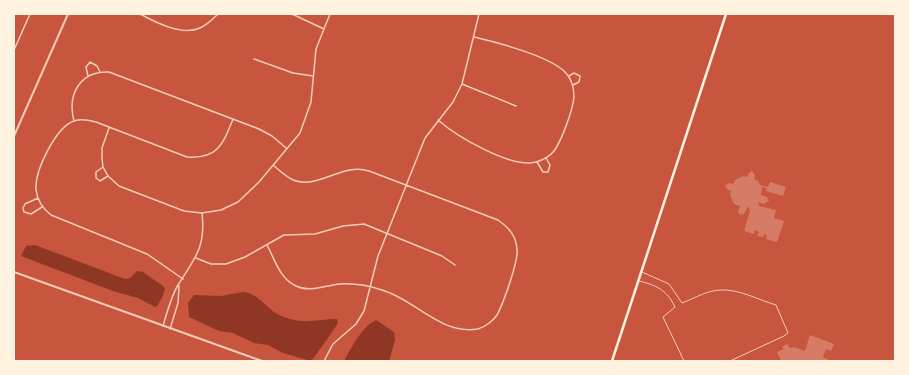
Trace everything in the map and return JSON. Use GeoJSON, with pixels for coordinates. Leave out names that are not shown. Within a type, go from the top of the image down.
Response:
{"type":"FeatureCollection","features":[{"type":"Feature","properties":{"kind":"main road"},"geometry":{"type":"LineString","coordinates":[[612,361],[726,14]]}},
{"type":"Feature","properties":{"kind":"street"},"geometry":{"type":"LineString","coordinates":[[14,50],[30,14]]}},
{"type":"Feature","properties":{"kind":"street"},"geometry":{"type":"LineString","coordinates":[[14,136],[68,14]]}},
{"type":"Feature","properties":{"kind":"street"},"geometry":{"type":"LineString","coordinates":[[140,14],[171,27],[185,31],[200,28],[218,14]]}},
{"type":"Feature","properties":{"kind":"street"},"geometry":{"type":"LineString","coordinates":[[292,14],[324,29]]}},
{"type":"Feature","properties":{"kind":"street"},"geometry":{"type":"LineString","coordinates":[[110,127],[102,148],[103,167],[108,176],[122,188],[184,210],[202,213],[221,210],[238,202],[259,182],[300,133],[309,111],[312,96],[314,56],[330,14]]}},
{"type":"Feature","properties":{"kind":"street"},"geometry":{"type":"LineString","coordinates":[[324,361],[333,344],[349,330],[361,316],[378,256],[425,138],[455,98],[462,84],[479,14]]}},
{"type":"Feature","properties":{"kind":"street"},"geometry":{"type":"LineString","coordinates":[[438,120],[456,134],[487,150],[520,162],[537,162],[546,158],[558,144],[572,107],[574,97],[573,85],[568,76],[559,67],[542,59],[506,45],[473,37]]}},
{"type":"Feature","properties":{"kind":"street"},"geometry":{"type":"LineString","coordinates":[[254,59],[293,73],[313,76]]}},
{"type":"Feature","properties":{"kind":"street"},"geometry":{"type":"LineString","coordinates":[[88,76],[86,67],[90,62],[97,66],[100,72]]}},
{"type":"Feature","properties":{"kind":"street"},"geometry":{"type":"LineString","coordinates":[[74,120],[71,104],[76,88],[88,76],[100,72],[118,75],[233,118],[265,132],[286,149]]}},
{"type":"Feature","properties":{"kind":"street"},"geometry":{"type":"LineString","coordinates":[[568,76],[574,73],[580,76],[579,82],[573,85]]}},
{"type":"Feature","properties":{"kind":"street"},"geometry":{"type":"LineString","coordinates":[[462,84],[516,106]]}},
{"type":"Feature","properties":{"kind":"street"},"geometry":{"type":"LineString","coordinates":[[183,279],[147,254],[67,222],[51,214],[42,207],[38,198],[36,189],[37,177],[58,133],[74,120],[87,120],[110,127],[187,157],[198,158],[206,156],[219,148],[233,118]]}},
{"type":"Feature","properties":{"kind":"street"},"geometry":{"type":"LineString","coordinates":[[14,126],[18,128]]}},
{"type":"Feature","properties":{"kind":"street"},"geometry":{"type":"LineString","coordinates":[[537,162],[543,172],[548,172],[550,165],[546,158]]}},
{"type":"Feature","properties":{"kind":"street"},"geometry":{"type":"LineString","coordinates":[[267,245],[282,276],[296,286],[314,289],[349,284],[380,289],[404,299],[435,321],[466,329],[479,329],[490,322],[499,311],[518,253],[515,239],[506,225],[498,220],[406,185],[359,169],[345,171],[312,182],[302,182],[289,178],[273,165]]}},
{"type":"Feature","properties":{"kind":"street"},"geometry":{"type":"LineString","coordinates":[[103,167],[96,172],[96,178],[100,181],[108,176]]}},
{"type":"Feature","properties":{"kind":"street"},"geometry":{"type":"LineString","coordinates":[[38,198],[25,204],[23,208],[24,212],[31,214],[42,207]]}},
{"type":"Feature","properties":{"kind":"street"},"geometry":{"type":"LineString","coordinates":[[163,326],[179,285],[196,258],[202,240],[202,213]]}},
{"type":"Feature","properties":{"kind":"street"},"geometry":{"type":"LineString","coordinates":[[196,258],[211,264],[226,264],[245,257],[284,235],[315,234],[355,224],[364,224],[442,256],[455,265]]}},
{"type":"Feature","properties":{"kind":"street"},"geometry":{"type":"LineString","coordinates":[[14,272],[262,361]]}},
{"type":"Feature","properties":{"kind":"street"},"geometry":{"type":"LineString","coordinates":[[170,328],[178,303],[179,285]]}},
{"type":"Feature","properties":{"kind":"lane"},"geometry":{"type":"LineString","coordinates":[[641,272],[669,284],[682,303],[711,291],[730,290],[776,305],[788,333],[730,361]]}},
{"type":"Feature","properties":{"kind":"lane"},"geometry":{"type":"LineString","coordinates":[[638,281],[650,283],[665,291],[675,307],[663,317],[684,361]]}},
{"type":"Feature","properties":{"kind":"shaded area"},"geometry":{"type":"Polygon","coordinates":[[[35,245],[125,279],[130,278],[137,271],[143,272],[163,286],[165,289],[162,298],[155,307],[138,298],[113,291],[21,256],[26,246],[35,245]]]}},
{"type":"Feature","properties":{"kind":"shaded area"},"geometry":{"type":"Polygon","coordinates":[[[243,292],[249,293],[259,299],[278,315],[284,317],[298,321],[337,319],[338,323],[311,361],[283,353],[268,345],[254,343],[233,333],[219,331],[189,317],[188,303],[194,295],[221,296],[243,292]]]}},
{"type":"Feature","properties":{"kind":"shaded area"},"geometry":{"type":"Polygon","coordinates":[[[376,320],[394,332],[395,340],[389,361],[344,361],[361,333],[376,320]]]}},
{"type":"Feature","properties":{"kind":"building"},"geometry":{"type":"Polygon","coordinates":[[[752,171],[755,175],[754,179],[758,181],[760,185],[768,187],[770,182],[786,187],[783,196],[766,191],[766,188],[762,187],[761,195],[767,197],[769,201],[764,204],[758,202],[759,206],[776,210],[774,218],[784,221],[777,242],[766,239],[767,235],[764,234],[763,237],[757,236],[759,232],[755,230],[754,234],[744,231],[750,211],[748,206],[744,214],[740,215],[738,212],[740,206],[734,204],[730,195],[731,191],[725,186],[729,183],[733,184],[735,180],[743,176],[747,177],[752,171]]]}},
{"type":"Feature","properties":{"kind":"building"},"geometry":{"type":"Polygon","coordinates":[[[810,335],[834,344],[831,351],[826,349],[823,357],[831,361],[781,361],[777,352],[784,349],[782,347],[787,344],[790,348],[794,347],[805,351],[810,335]]]}}]}
